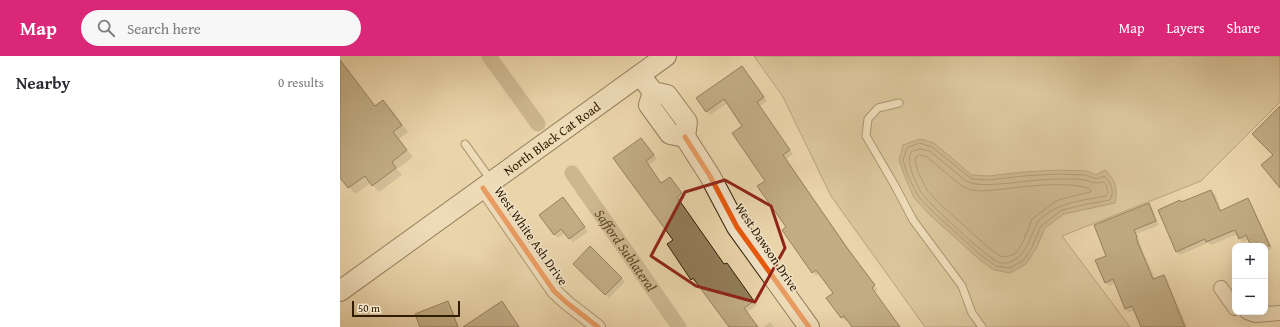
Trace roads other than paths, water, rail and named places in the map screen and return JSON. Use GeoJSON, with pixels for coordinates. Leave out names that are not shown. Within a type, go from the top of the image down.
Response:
{"type":"FeatureCollection","features":[{"type":"Feature","properties":{"kind":"main road","name":"North Black Cat Road"},"geometry":{"type":"LineString","coordinates":[[340,291],[666,56]]}},
{"type":"Feature","properties":{"kind":"main road","name":"West Dawson Drive"},"geometry":{"type":"LineString","coordinates":[[640,74],[653,92],[649,105],[670,134],[685,137],[710,176],[737,226],[809,327]]}},
{"type":"Feature","properties":{"kind":"street","name":"West White Ash Drive"},"geometry":{"type":"LineString","coordinates":[[488,185],[554,291],[598,327]]}},
{"type":"Feature","properties":{"kind":"street"},"geometry":{"type":"LineString","coordinates":[[1221,288],[1232,304]]}},
{"type":"Feature","properties":{"kind":"street"},"geometry":{"type":"LineString","coordinates":[[1268,314],[1280,313]]}},
{"type":"Feature","properties":{"kind":"lane"},"geometry":{"type":"LineString","coordinates":[[899,103],[878,108],[868,119],[866,136],[894,184],[912,220],[962,286],[972,313],[982,327]]}},
{"type":"Feature","properties":{"kind":"lane"},"geometry":{"type":"LineString","coordinates":[[465,144],[488,185]]}},
{"type":"Feature","properties":{"kind":"water"},"geometry":{"type":"Polygon","coordinates":[[[920,139],[934,143],[972,175],[988,176],[1057,170],[1087,171],[1096,175],[1105,170],[1114,181],[1116,189],[1115,203],[1064,214],[1045,228],[1036,249],[1026,264],[1010,273],[994,270],[979,259],[931,216],[914,198],[899,160],[903,145],[920,139]]]}},
{"type":"Feature","properties":{"kind":"waterway","name":"Safford Sublateral"},"geometry":{"type":"LineString","coordinates":[[489,56],[538,124]]}},
{"type":"Feature","properties":{"kind":"waterway","name":"Safford Sublateral"},"geometry":{"type":"LineString","coordinates":[[572,173],[679,327]]}}]}
